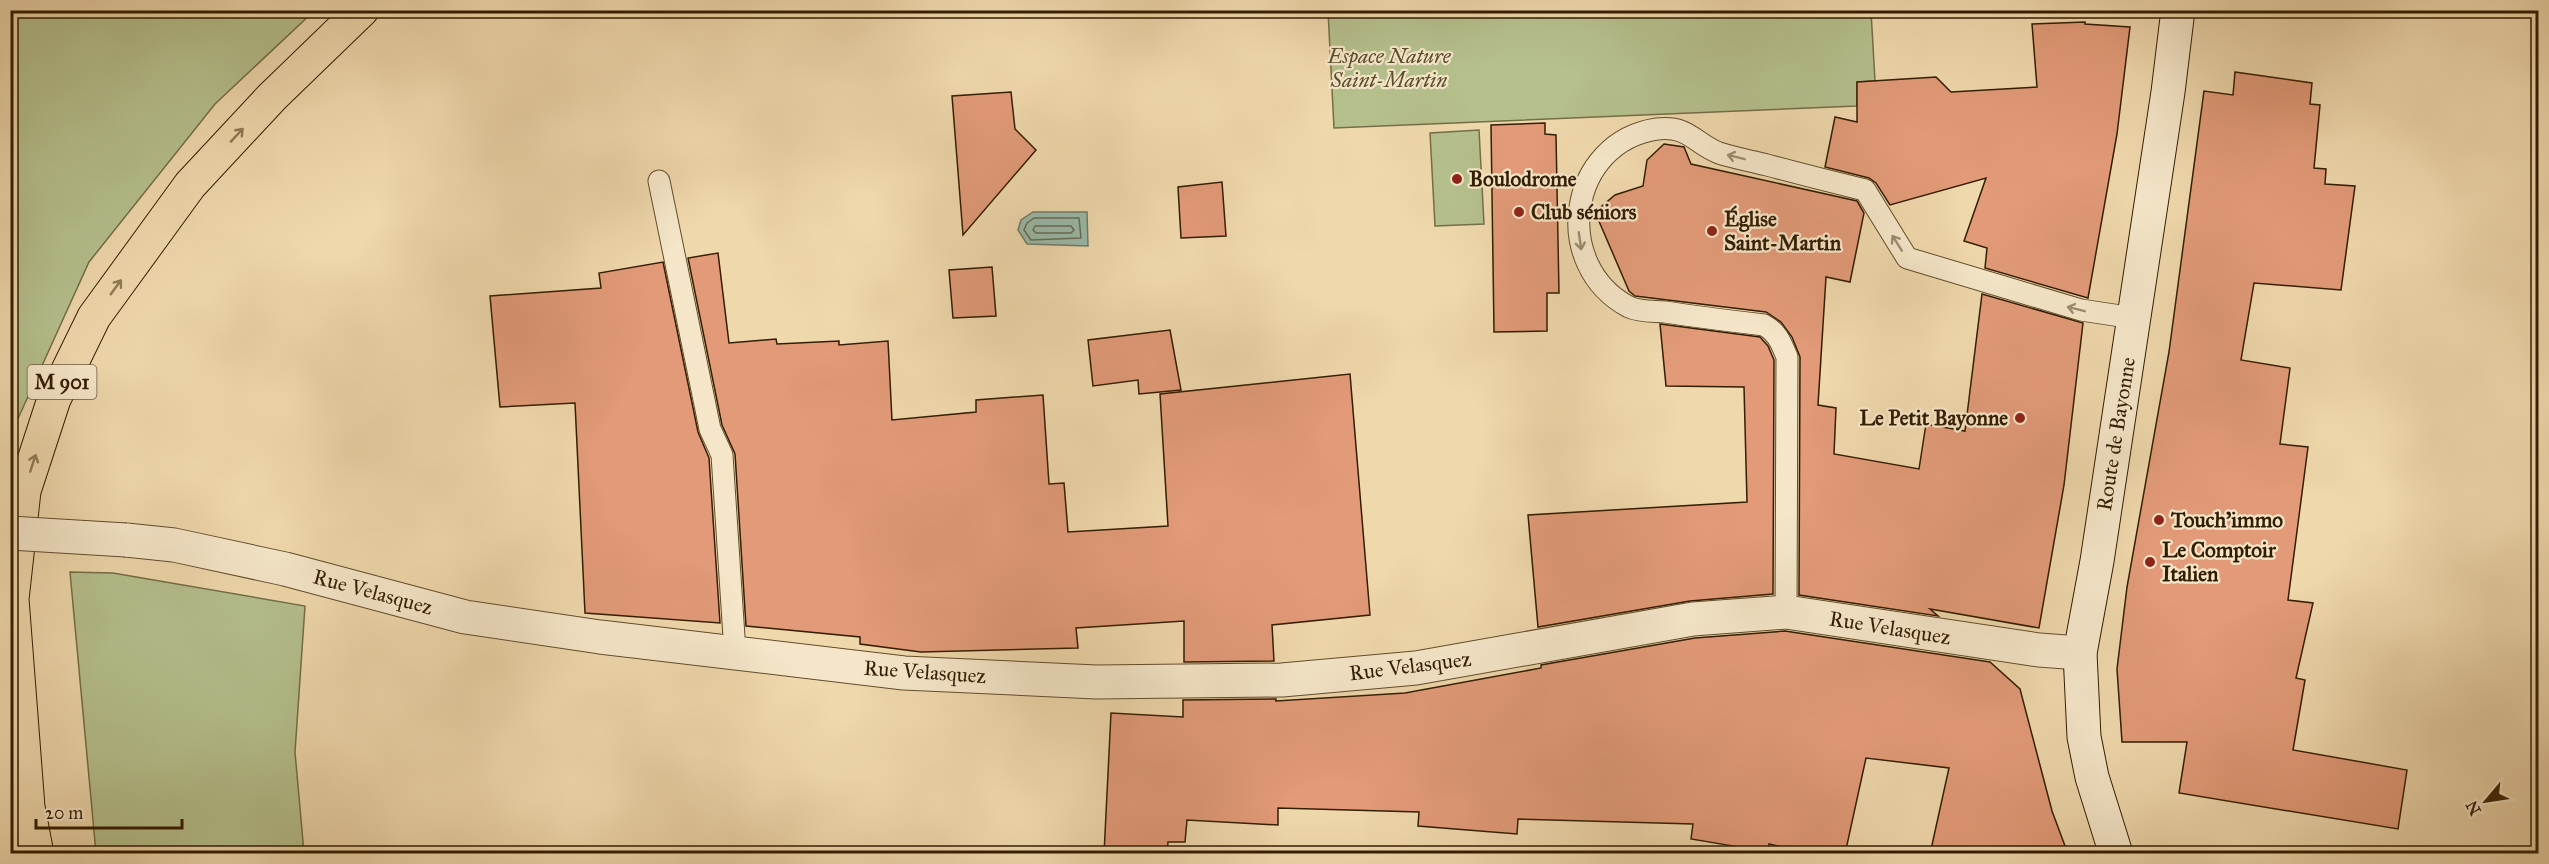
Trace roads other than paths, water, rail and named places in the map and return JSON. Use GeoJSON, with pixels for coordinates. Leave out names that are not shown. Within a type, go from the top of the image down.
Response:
{"type":"FeatureCollection","features":[{"type":"Feature","properties":{"kind":"highway","name":"M 901"},"geometry":{"type":"LineString","coordinates":[[37,854],[28,807],[12,599],[24,491],[54,399],[94,317],[190,185],[272,97],[362,10]]}},
{"type":"Feature","properties":{"kind":"street","name":"Route de Bayonne"},"geometry":{"type":"LineString","coordinates":[[2116,854],[2096,793],[2086,747],[2081,706],[2080,653],[2097,561],[2178,10]]}},
{"type":"Feature","properties":{"kind":"street","name":"Rue Velasquez"},"geometry":{"type":"LineString","coordinates":[[10,533],[174,545],[274,566],[465,616],[600,637],[904,673],[1096,682],[1282,680],[1416,668],[1693,619],[1786,612],[2039,650],[2080,653]]}},
{"type":"Feature","properties":{"kind":"lane"},"geometry":{"type":"LineString","coordinates":[[1786,612],[1786,357],[1784,350],[1775,332],[1764,325],[1631,308],[1612,296],[1594,277],[1581,251],[1577,223],[1583,193],[1596,166],[1616,147],[1637,134],[1658,129],[1681,129],[1718,152],[1864,190],[1907,258],[2080,310],[2134,318]]}},
{"type":"Feature","properties":{"kind":"lane"},"geometry":{"type":"LineString","coordinates":[[659,182],[710,429],[722,455],[735,652]]}},
{"type":"Feature","properties":{"kind":"water"},"geometry":{"type":"Polygon","coordinates":[[[1033,212],[1087,212],[1088,246],[1027,244],[1018,230],[1021,220],[1033,212]]]}},
{"type":"Feature","properties":{"kind":"place","name":"Boulodrome"},"geometry":{"type":"Point","coordinates":[1457,179]}},
{"type":"Feature","properties":{"kind":"place","name":"Club séniors"},"geometry":{"type":"Point","coordinates":[1519,212]}},
{"type":"Feature","properties":{"kind":"place","name":"Église Saint-Martin"},"geometry":{"type":"Point","coordinates":[1712,231]}},
{"type":"Feature","properties":{"kind":"place","name":"Le Petit Bayonne"},"geometry":{"type":"Point","coordinates":[2020,418]}},
{"type":"Feature","properties":{"kind":"place","name":"Touch'immo"},"geometry":{"type":"Point","coordinates":[2159,520]}},
{"type":"Feature","properties":{"kind":"place","name":"Le Comptoir Italien"},"geometry":{"type":"Point","coordinates":[2150,562]}},
{"type":"Feature","properties":{"kind":"park label","name":"Espace Nature Saint-Martin"},"geometry":{"type":"Point","coordinates":[1389,68]}}]}
